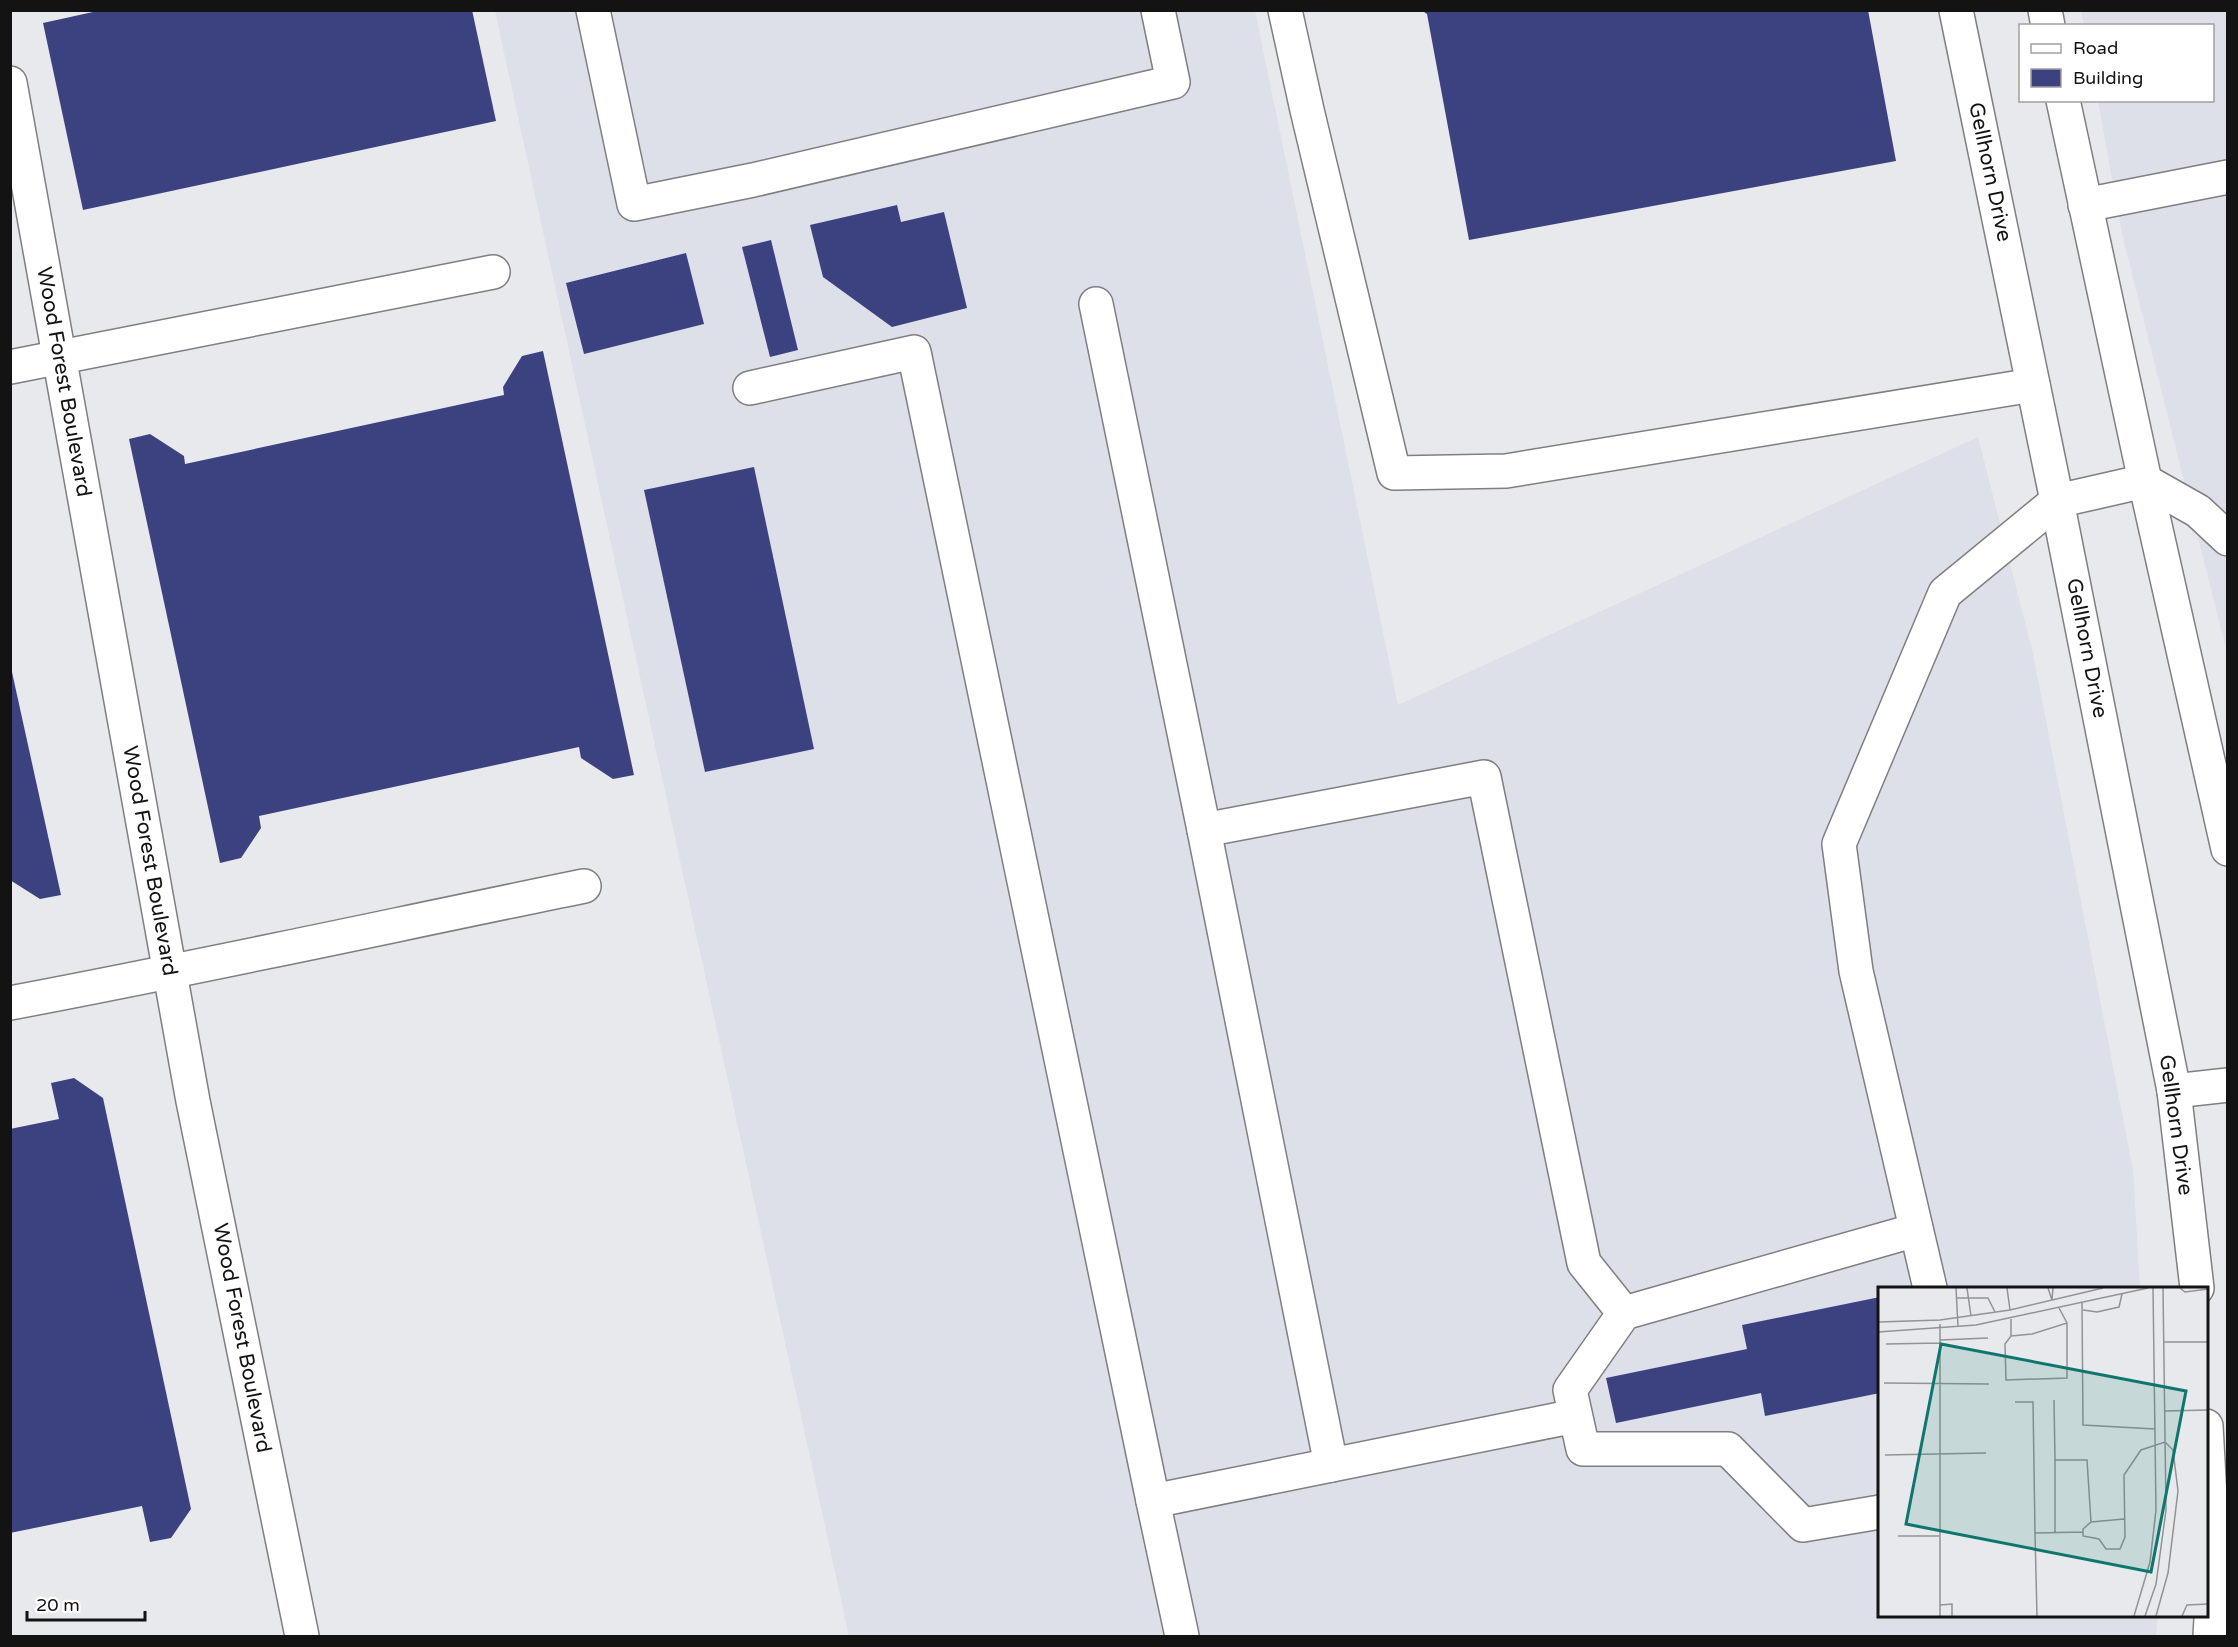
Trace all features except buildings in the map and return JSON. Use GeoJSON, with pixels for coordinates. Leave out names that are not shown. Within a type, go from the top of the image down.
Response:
{"type":"FeatureCollection","features":[{"type":"Feature","properties":{"kind":"main road"},"geometry":{"type":"LineString","coordinates":[[593,10],[634,204],[753,180],[1173,82],[1158,10]]}},
{"type":"Feature","properties":{"kind":"main road"},"geometry":{"type":"LineString","coordinates":[[1285,10],[1395,473],[1506,471],[2033,385]]}},
{"type":"Feature","properties":{"kind":"main road","name":"Gellhorn Drive"},"geometry":{"type":"LineString","coordinates":[[1956,10],[2057,501],[2174,1091],[2197,1287]]}},
{"type":"Feature","properties":{"kind":"main road","name":"Wood Forest Boulevard"},"geometry":{"type":"LineString","coordinates":[[10,82],[194,1101],[302,1636]]}},
{"type":"Feature","properties":{"kind":"main road"},"geometry":{"type":"LineString","coordinates":[[2063,102],[2145,481],[2228,849]]}},
{"type":"Feature","properties":{"kind":"main road"},"geometry":{"type":"LineString","coordinates":[[2085,206],[2228,177]]}},
{"type":"Feature","properties":{"kind":"main road"},"geometry":{"type":"LineString","coordinates":[[10,367],[493,272]]}},
{"type":"Feature","properties":{"kind":"main road"},"geometry":{"type":"LineString","coordinates":[[1096,304],[1331,1465]]}},
{"type":"Feature","properties":{"kind":"main road"},"geometry":{"type":"LineString","coordinates":[[750,388],[914,352],[1182,1636]]}},
{"type":"Feature","properties":{"kind":"main road"},"geometry":{"type":"LineString","coordinates":[[1930,1287],[1856,971],[1839,844],[1945,593],[2057,501],[2145,481],[2198,511],[2228,539]]}},
{"type":"Feature","properties":{"kind":"main road"},"geometry":{"type":"LineString","coordinates":[[1204,830],[1484,777],[1584,1263],[1624,1313]]}},
{"type":"Feature","properties":{"kind":"main road"},"geometry":{"type":"LineString","coordinates":[[10,1003],[170,973],[245,955],[584,886]]}},
{"type":"Feature","properties":{"kind":"main road"},"geometry":{"type":"LineString","coordinates":[[2174,1091],[2228,1085]]}},
{"type":"Feature","properties":{"kind":"main road"},"geometry":{"type":"LineString","coordinates":[[1878,1512],[1803,1525],[1728,1449],[1583,1449],[1570,1390],[1624,1313],[1916,1230]]}},
{"type":"Feature","properties":{"kind":"main road"},"geometry":{"type":"LineString","coordinates":[[1153,1501],[1575,1416]]}},
{"type":"Feature","properties":{"kind":"main road"},"geometry":{"type":"LineString","coordinates":[[2208,1461],[2214,1567],[2210,1636]]}},
{"type":"Feature","properties":{"kind":"shaded area"},"geometry":{"type":"Polygon","coordinates":[[[495,11],[1255,11],[1398,705],[1978,437],[2033,654],[2133,1170],[2140,1287],[1878,1287],[1878,1617],[2158,1617],[2156,1636],[849,1636],[495,11]]]}},
{"type":"Feature","properties":{"kind":"shaded area"},"geometry":{"type":"Polygon","coordinates":[[[2081,11],[2227,11],[2227,653],[2122,234],[2098,102],[2214,102],[2214,24],[2084,24],[2081,11]]]}}]}
